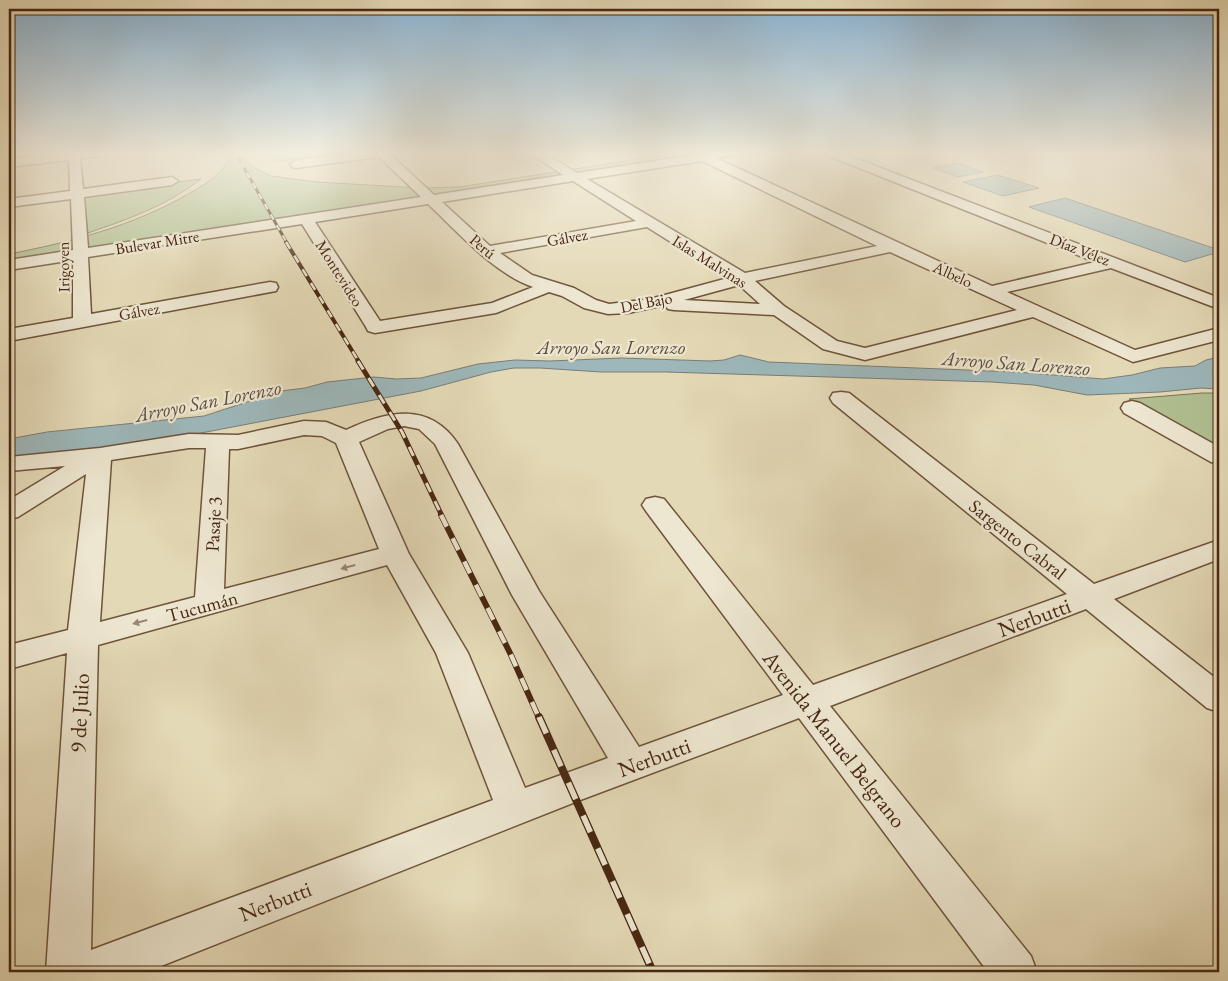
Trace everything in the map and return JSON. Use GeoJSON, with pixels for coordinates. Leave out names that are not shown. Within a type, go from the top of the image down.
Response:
{"type":"FeatureCollection","features":[{"type":"Feature","properties":{"kind":"street"},"geometry":{"type":"LineString","coordinates":[[9,203],[48,198]]}},
{"type":"Feature","properties":{"kind":"street","name":"Irigoyen"},"geometry":{"type":"LineString","coordinates":[[76,198],[80,237],[82,321]]}},
{"type":"Feature","properties":{"kind":"street","name":"Perú"},"geometry":{"type":"LineString","coordinates":[[430,198],[487,251],[526,279],[548,288]]}},
{"type":"Feature","properties":{"kind":"street","name":"Bulevar Mitre"},"geometry":{"type":"LineString","coordinates":[[9,255],[79,249],[444,198]]}},
{"type":"Feature","properties":{"kind":"street","name":"Islas Malvinas"},"geometry":{"type":"LineString","coordinates":[[608,198],[742,279],[778,310],[830,345],[864,354],[1036,311]]}},
{"type":"Feature","properties":{"kind":"street","name":"Albelo"},"geometry":{"type":"LineString","coordinates":[[789,198],[892,247],[1133,356],[1219,334]]}},
{"type":"Feature","properties":{"kind":"street","name":"Díaz Vélez"},"geometry":{"type":"LineString","coordinates":[[947,198],[1219,304]]}},
{"type":"Feature","properties":{"kind":"street","name":"Montevideo"},"geometry":{"type":"LineString","coordinates":[[306,218],[375,327],[496,308],[548,288]]}},
{"type":"Feature","properties":{"kind":"street","name":"Gálvez"},"geometry":{"type":"LineString","coordinates":[[487,251],[648,223]]}},
{"type":"Feature","properties":{"kind":"street","name":"Del Bajo"},"geometry":{"type":"LineString","coordinates":[[548,288],[568,292],[590,304],[608,309],[651,304],[742,279],[892,247]]}},
{"type":"Feature","properties":{"kind":"street","name":"Bulevar Mitre"},"geometry":{"type":"LineString","coordinates":[[9,265],[79,249]]}},
{"type":"Feature","properties":{"kind":"street"},"geometry":{"type":"LineString","coordinates":[[991,292],[1114,262]]}},
{"type":"Feature","properties":{"kind":"street","name":"Gálvez"},"geometry":{"type":"LineString","coordinates":[[9,335],[270,287]]}},
{"type":"Feature","properties":{"kind":"street"},"geometry":{"type":"LineString","coordinates":[[651,304],[778,310]]}},
{"type":"Feature","properties":{"kind":"street","name":"Sargento Cabral"},"geometry":{"type":"LineString","coordinates":[[841,398],[1219,699]]}},
{"type":"Feature","properties":{"kind":"street"},"geometry":{"type":"LineString","coordinates":[[1132,408],[1219,457]]}},
{"type":"Feature","properties":{"kind":"street"},"geometry":{"type":"LineString","coordinates":[[346,439],[381,424],[404,420],[420,422],[436,430],[454,458],[527,596],[632,766]]}},
{"type":"Feature","properties":{"kind":"street"},"geometry":{"type":"LineString","coordinates":[[9,464],[100,455],[189,441],[238,442],[304,428],[326,429],[346,439],[395,554],[452,653],[515,810]]}},
{"type":"Feature","properties":{"kind":"street","name":"Pasaje 3"},"geometry":{"type":"LineString","coordinates":[[209,604],[218,443]]}},
{"type":"Feature","properties":{"kind":"street"},"geometry":{"type":"LineString","coordinates":[[9,511],[100,455]]}},
{"type":"Feature","properties":{"kind":"street","name":"9 de Julio"},"geometry":{"type":"LineString","coordinates":[[68,972],[83,637],[100,455]]}},
{"type":"Feature","properties":{"kind":"street","name":"Avenida Manuel Belgrano"},"geometry":{"type":"LineString","coordinates":[[655,505],[1015,972]]}},
{"type":"Feature","properties":{"kind":"street","name":"Nerbutti"},"geometry":{"type":"LineString","coordinates":[[91,972],[632,766],[1219,549]]}},
{"type":"Feature","properties":{"kind":"street","name":"Tucumán"},"geometry":{"type":"LineString","coordinates":[[9,657],[395,554]]}},
{"type":"Feature","properties":{"kind":"green space"},"geometry":{"type":"Polygon","coordinates":[[[83,198],[172,198],[133,217],[88,233],[83,198]]]}},
{"type":"Feature","properties":{"kind":"green space"},"geometry":{"type":"Polygon","coordinates":[[[180,198],[440,198],[9,265],[9,254],[101,232],[180,198]]]}},
{"type":"Feature","properties":{"kind":"green space"},"geometry":{"type":"Polygon","coordinates":[[[1219,393],[1219,453],[1129,399],[1219,393]]]}},
{"type":"Feature","properties":{"kind":"water"},"geometry":{"type":"Polygon","coordinates":[[[1065,198],[1219,250],[1219,252],[1185,262],[1029,207],[1065,198]]]}},
{"type":"Feature","properties":{"kind":"water","name":"Arroyo San Lorenzo"},"geometry":{"type":"Polygon","coordinates":[[[740,355],[769,362],[1016,372],[1103,379],[1132,375],[1160,368],[1195,366],[1206,360],[1219,357],[1219,389],[1201,388],[1087,395],[1034,385],[992,382],[514,368],[491,372],[421,391],[201,433],[131,444],[9,458],[9,439],[47,432],[204,416],[281,391],[305,388],[327,382],[374,377],[396,379],[421,378],[478,364],[515,360],[550,361],[621,358],[710,361],[724,360],[740,355]]]}},
{"type":"Feature","properties":{"kind":"railway"},"geometry":{"type":"LineString","coordinates":[[261,198],[287,243]]}},
{"type":"Feature","properties":{"kind":"railway"},"geometry":{"type":"LineString","coordinates":[[286,242],[359,362]]}},
{"type":"Feature","properties":{"kind":"railway"},"geometry":{"type":"LineString","coordinates":[[358,361],[402,432],[442,516]]}},
{"type":"Feature","properties":{"kind":"railway"},"geometry":{"type":"LineString","coordinates":[[441,515],[511,655],[539,718]]}},
{"type":"Feature","properties":{"kind":"railway"},"geometry":{"type":"LineString","coordinates":[[539,717],[653,972]]}}]}
